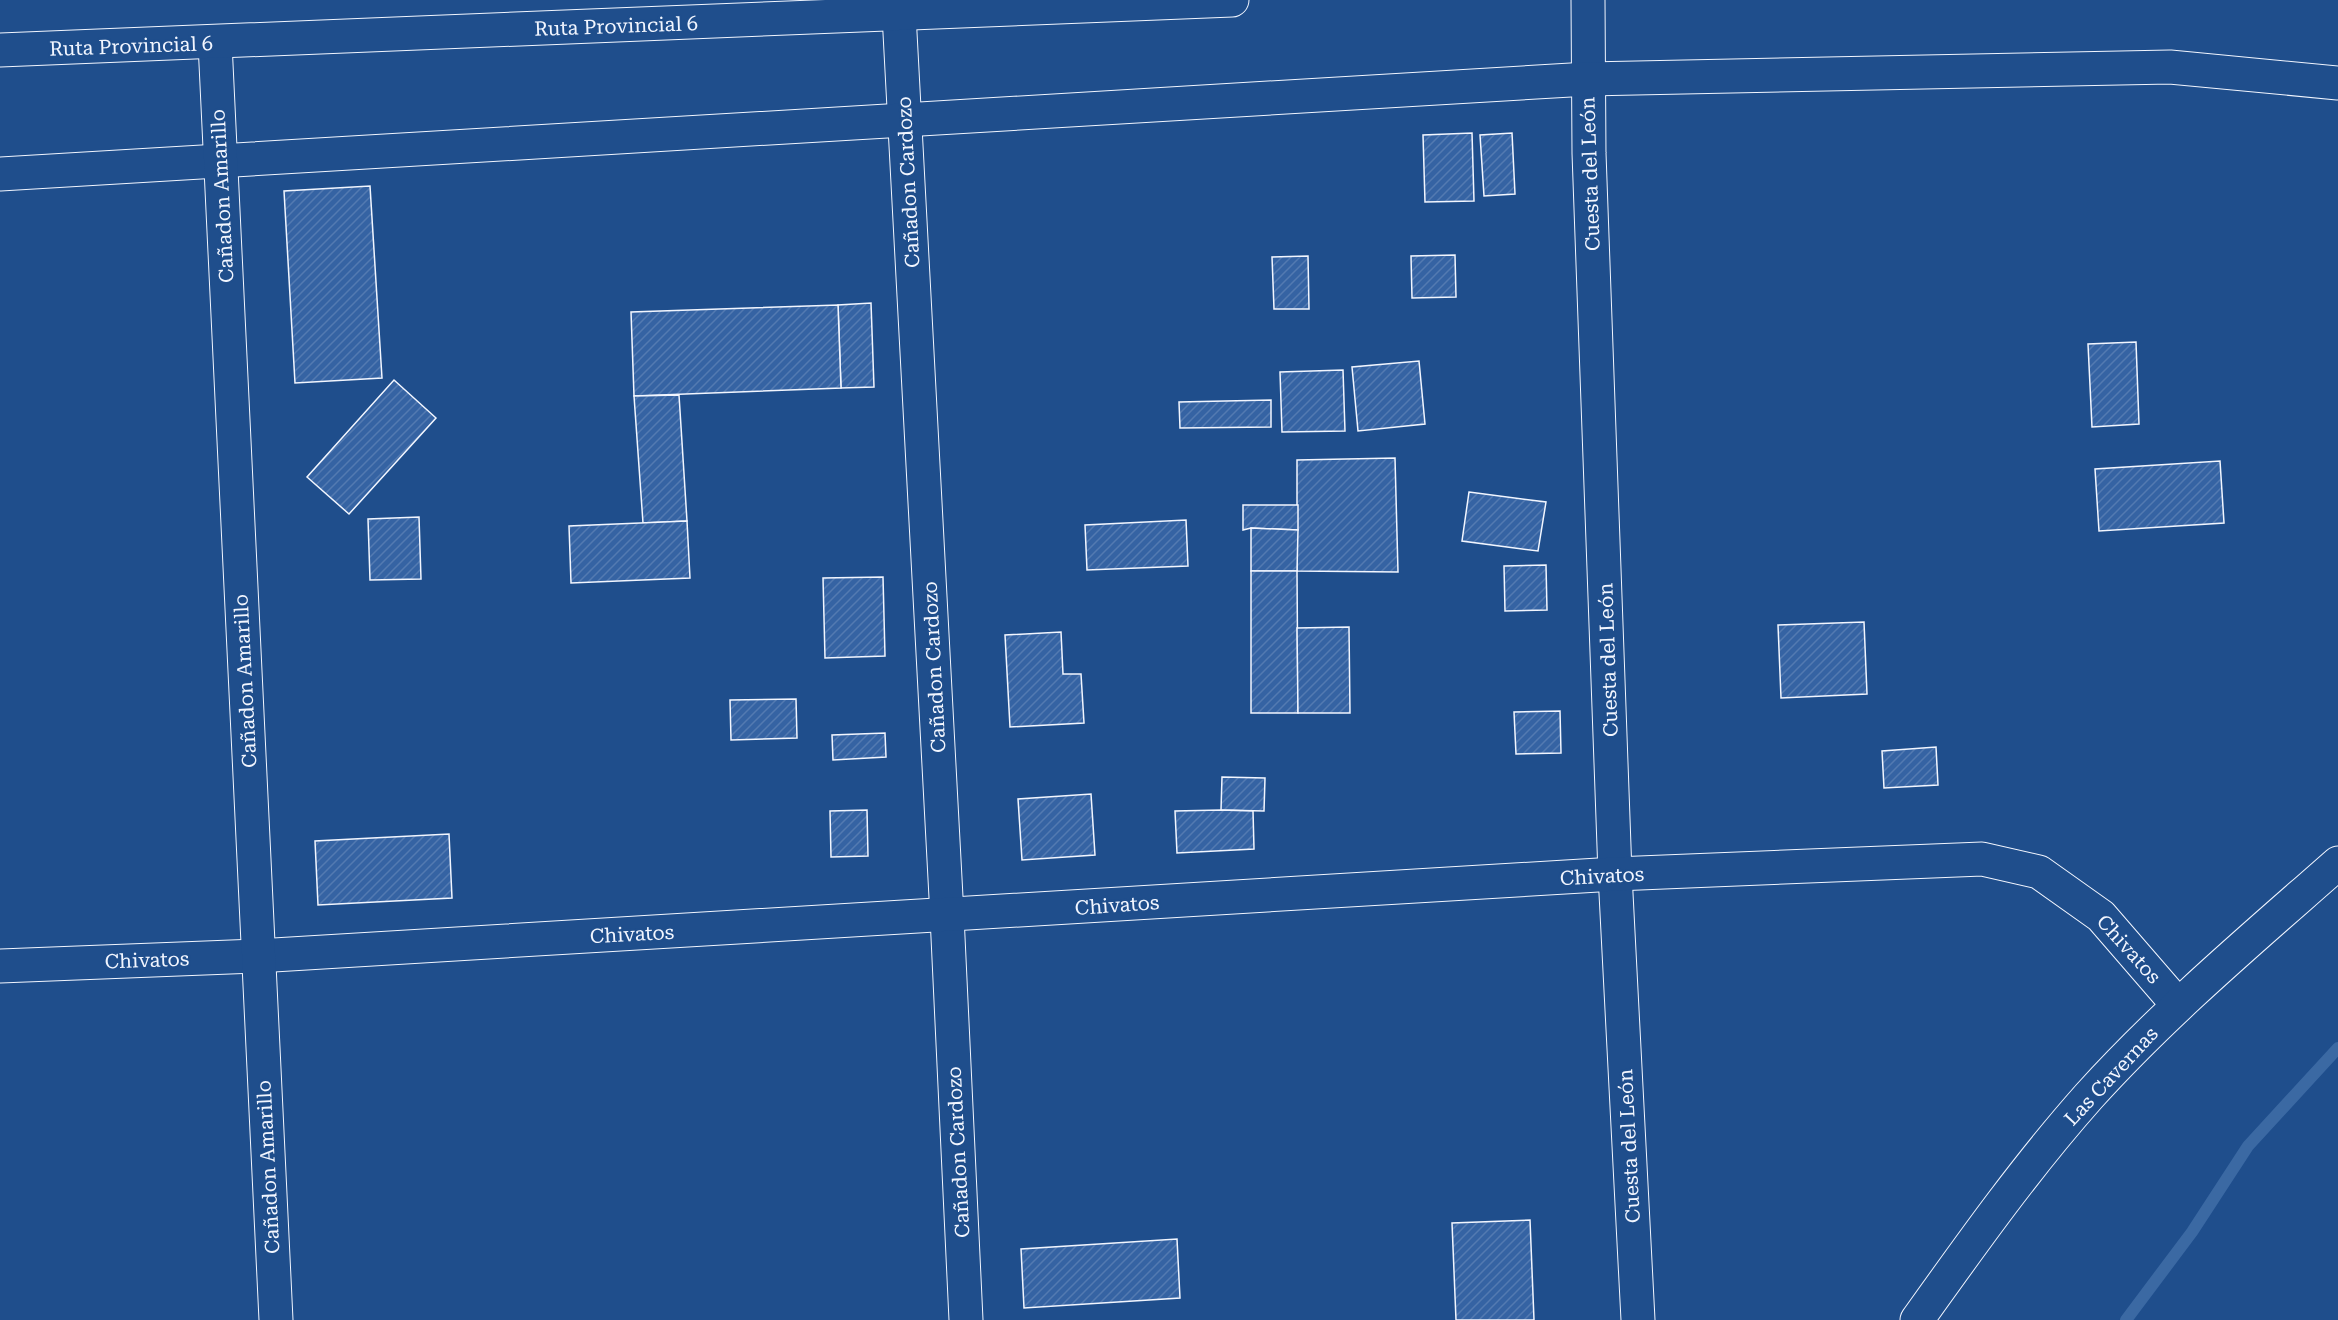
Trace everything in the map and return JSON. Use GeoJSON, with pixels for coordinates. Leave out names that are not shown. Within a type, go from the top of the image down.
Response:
{"type":"FeatureCollection","features":[{"type":"Feature","properties":{"kind":"street","name":"Ruta Provincial 6"},"geometry":{"type":"LineString","coordinates":[[0,50],[215,43],[816,9],[899,14],[1232,0]]}},
{"type":"Feature","properties":{"kind":"street","name":"Cuesta del León"},"geometry":{"type":"LineString","coordinates":[[1588,0],[1588,79],[1616,874],[1638,1320]]}},
{"type":"Feature","properties":{"kind":"street","name":"Cañadon Cardozo"},"geometry":{"type":"LineString","coordinates":[[899,14],[966,1320]]}},
{"type":"Feature","properties":{"kind":"street","name":"Cañadon Amarillo"},"geometry":{"type":"LineString","coordinates":[[215,43],[276,1320]]}},
{"type":"Feature","properties":{"kind":"street"},"geometry":{"type":"LineString","coordinates":[[0,174],[220,159],[1588,79],[2170,67],[2338,83]]}},
{"type":"Feature","properties":{"kind":"street","name":"Chivatos"},"geometry":{"type":"LineString","coordinates":[[0,966],[257,956],[1616,874],[1982,859],[2039,872],[2101,916],[2178,1005]]}},
{"type":"Feature","properties":{"kind":"street","name":"Las Cavernas"},"geometry":{"type":"LineString","coordinates":[[1917,1320],[2016,1183],[2090,1096],[2178,1005],[2338,863]]}},
{"type":"Feature","properties":{"kind":"building"},"geometry":{"type":"Polygon","coordinates":[[[1472,133],[1474,201],[1425,202],[1423,135],[1472,133]]]}},
{"type":"Feature","properties":{"kind":"building"},"geometry":{"type":"Polygon","coordinates":[[[1512,133],[1515,194],[1484,196],[1480,135],[1512,133]]]}},
{"type":"Feature","properties":{"kind":"building"},"geometry":{"type":"Polygon","coordinates":[[[370,186],[382,378],[295,383],[284,191],[370,186]]]}},
{"type":"Feature","properties":{"kind":"building"},"geometry":{"type":"Polygon","coordinates":[[[1455,255],[1456,297],[1412,298],[1411,256],[1455,255]]]}},
{"type":"Feature","properties":{"kind":"building"},"geometry":{"type":"Polygon","coordinates":[[[1308,256],[1309,309],[1274,309],[1272,257],[1308,256]]]}},
{"type":"Feature","properties":{"kind":"building"},"geometry":{"type":"Polygon","coordinates":[[[871,303],[874,387],[841,388],[838,305],[871,303]]]}},
{"type":"Feature","properties":{"kind":"building"},"geometry":{"type":"Polygon","coordinates":[[[838,305],[841,388],[634,396],[631,312],[838,305]]]}},
{"type":"Feature","properties":{"kind":"building"},"geometry":{"type":"Polygon","coordinates":[[[2136,342],[2139,424],[2092,427],[2088,344],[2136,342]]]}},
{"type":"Feature","properties":{"kind":"building"},"geometry":{"type":"Polygon","coordinates":[[[1419,361],[1425,424],[1358,431],[1352,367],[1419,361]]]}},
{"type":"Feature","properties":{"kind":"building"},"geometry":{"type":"Polygon","coordinates":[[[1343,370],[1345,431],[1282,432],[1280,372],[1343,370]]]}},
{"type":"Feature","properties":{"kind":"building"},"geometry":{"type":"Polygon","coordinates":[[[394,380],[436,418],[349,514],[307,477],[394,380]]]}},
{"type":"Feature","properties":{"kind":"building"},"geometry":{"type":"Polygon","coordinates":[[[679,395],[687,521],[643,523],[634,396],[679,395]]]}},
{"type":"Feature","properties":{"kind":"building"},"geometry":{"type":"Polygon","coordinates":[[[1271,400],[1271,427],[1180,428],[1179,402],[1271,400]]]}},
{"type":"Feature","properties":{"kind":"building"},"geometry":{"type":"Polygon","coordinates":[[[1395,458],[1398,572],[1297,571],[1297,460],[1395,458]]]}},
{"type":"Feature","properties":{"kind":"building"},"geometry":{"type":"Polygon","coordinates":[[[2220,461],[2224,523],[2099,531],[2095,469],[2220,461]]]}},
{"type":"Feature","properties":{"kind":"building"},"geometry":{"type":"Polygon","coordinates":[[[1469,492],[1546,502],[1538,551],[1462,541],[1469,492]]]}},
{"type":"Feature","properties":{"kind":"building"},"geometry":{"type":"Polygon","coordinates":[[[1243,505],[1298,505],[1298,530],[1251,528],[1243,530],[1243,505]]]}},
{"type":"Feature","properties":{"kind":"building"},"geometry":{"type":"Polygon","coordinates":[[[419,517],[421,579],[370,580],[368,519],[419,517]]]}},
{"type":"Feature","properties":{"kind":"building"},"geometry":{"type":"Polygon","coordinates":[[[1186,520],[1188,566],[1087,570],[1085,525],[1186,520]]]}},
{"type":"Feature","properties":{"kind":"building"},"geometry":{"type":"Polygon","coordinates":[[[687,521],[690,578],[571,583],[569,526],[687,521]]]}},
{"type":"Feature","properties":{"kind":"building"},"geometry":{"type":"Polygon","coordinates":[[[1251,528],[1298,530],[1297,571],[1251,571],[1251,528]]]}},
{"type":"Feature","properties":{"kind":"building"},"geometry":{"type":"Polygon","coordinates":[[[1546,565],[1547,610],[1505,611],[1504,566],[1546,565]]]}},
{"type":"Feature","properties":{"kind":"building"},"geometry":{"type":"Polygon","coordinates":[[[1251,571],[1297,571],[1298,713],[1251,713],[1251,571]]]}},
{"type":"Feature","properties":{"kind":"building"},"geometry":{"type":"Polygon","coordinates":[[[883,577],[885,656],[825,658],[823,578],[883,577]]]}},
{"type":"Feature","properties":{"kind":"building"},"geometry":{"type":"Polygon","coordinates":[[[1864,622],[1867,694],[1781,698],[1778,625],[1864,622]]]}},
{"type":"Feature","properties":{"kind":"building"},"geometry":{"type":"Polygon","coordinates":[[[1349,627],[1350,713],[1298,713],[1297,628],[1349,627]]]}},
{"type":"Feature","properties":{"kind":"building"},"geometry":{"type":"Polygon","coordinates":[[[1061,632],[1063,674],[1081,674],[1084,723],[1010,727],[1005,635],[1061,632]]]}},
{"type":"Feature","properties":{"kind":"building"},"geometry":{"type":"Polygon","coordinates":[[[796,699],[797,738],[731,740],[730,700],[796,699]]]}},
{"type":"Feature","properties":{"kind":"building"},"geometry":{"type":"Polygon","coordinates":[[[1560,711],[1561,753],[1516,754],[1514,712],[1560,711]]]}},
{"type":"Feature","properties":{"kind":"building"},"geometry":{"type":"Polygon","coordinates":[[[885,733],[886,757],[833,760],[832,735],[885,733]]]}},
{"type":"Feature","properties":{"kind":"building"},"geometry":{"type":"Polygon","coordinates":[[[1936,747],[1938,785],[1884,788],[1882,751],[1936,747]]]}},
{"type":"Feature","properties":{"kind":"building"},"geometry":{"type":"Polygon","coordinates":[[[1222,777],[1265,778],[1264,811],[1221,810],[1222,777]]]}},
{"type":"Feature","properties":{"kind":"building"},"geometry":{"type":"Polygon","coordinates":[[[1091,794],[1095,855],[1022,860],[1018,799],[1091,794]]]}},
{"type":"Feature","properties":{"kind":"building"},"geometry":{"type":"Polygon","coordinates":[[[867,810],[868,856],[831,857],[830,811],[867,810]]]}},
{"type":"Feature","properties":{"kind":"building"},"geometry":{"type":"Polygon","coordinates":[[[1175,811],[1253,811],[1254,849],[1177,853],[1175,811]]]}},
{"type":"Feature","properties":{"kind":"building"},"geometry":{"type":"Polygon","coordinates":[[[449,834],[452,898],[318,905],[315,841],[449,834]]]}},
{"type":"Feature","properties":{"kind":"building"},"geometry":{"type":"Polygon","coordinates":[[[1530,1220],[1534,1320],[1456,1320],[1452,1223],[1530,1220]]]}},
{"type":"Feature","properties":{"kind":"building"},"geometry":{"type":"Polygon","coordinates":[[[1177,1239],[1180,1298],[1024,1308],[1021,1249],[1177,1239]]]}},
{"type":"Feature","properties":{"kind":"waterway"},"geometry":{"type":"LineString","coordinates":[[2126,1320],[2192,1232],[2248,1146],[2338,1048]]}}]}
